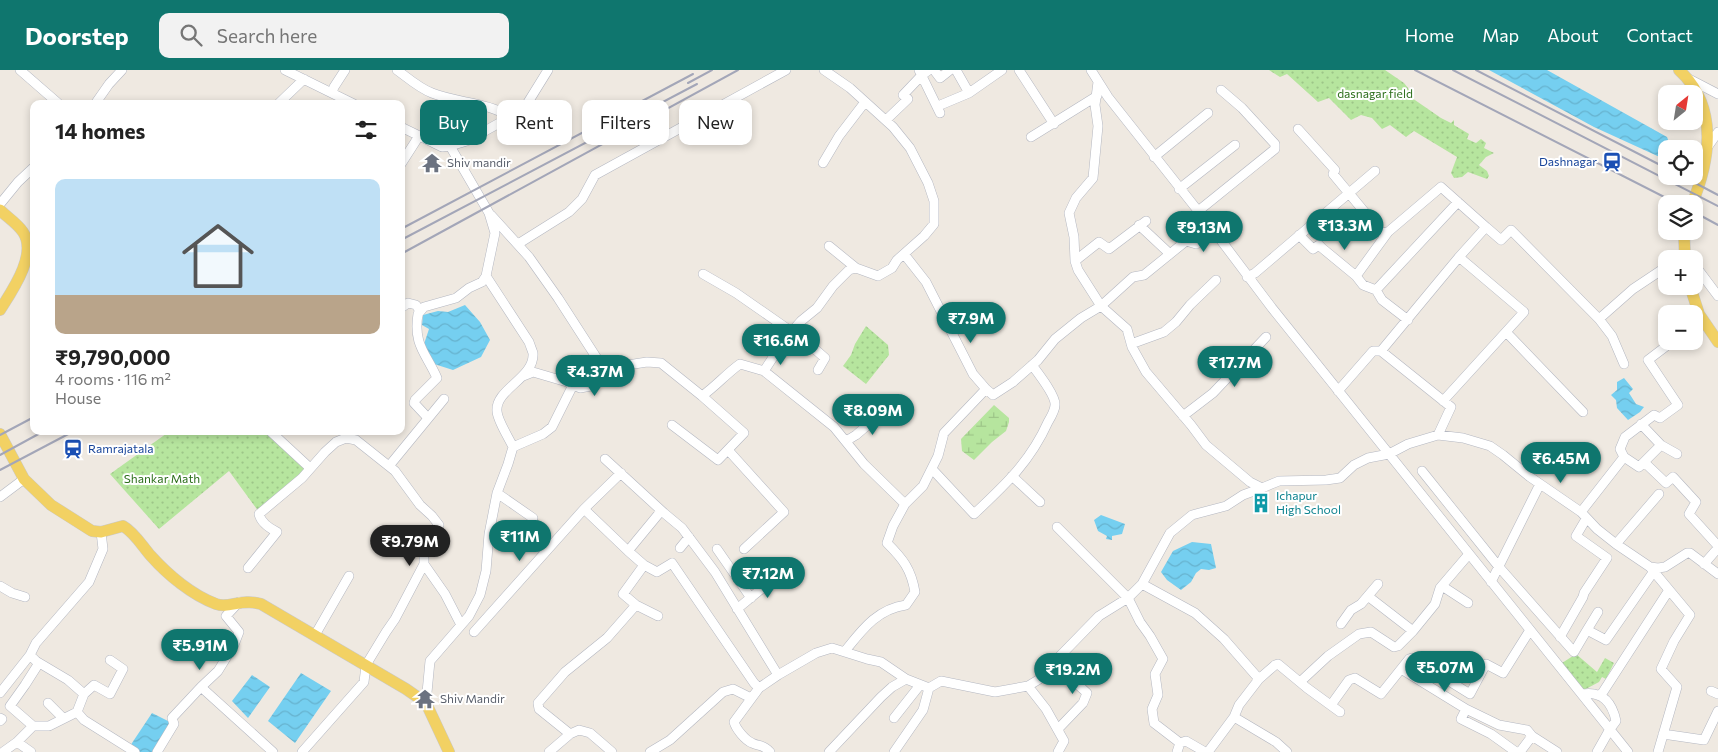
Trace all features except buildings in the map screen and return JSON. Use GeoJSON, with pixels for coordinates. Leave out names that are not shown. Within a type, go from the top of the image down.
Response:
{"type":"FeatureCollection","features":[{"type":"Feature","properties":{"kind":"main road"},"geometry":{"type":"LineString","coordinates":[[1678,70],[1689,79],[1698,92],[1714,147],[1695,195]]}},
{"type":"Feature","properties":{"kind":"main road"},"geometry":{"type":"LineString","coordinates":[[0,210],[24,233],[29,264],[0,310]]}},
{"type":"Feature","properties":{"kind":"main road"},"geometry":{"type":"LineString","coordinates":[[1703,327],[1718,342]]}},
{"type":"Feature","properties":{"kind":"main road"},"geometry":{"type":"LineString","coordinates":[[0,434],[24,479],[51,505],[88,529],[101,532],[123,526],[174,578],[205,599],[218,605],[226,606],[253,601],[260,604],[420,697],[426,703],[447,751]]}},
{"type":"Feature","properties":{"kind":"street"},"geometry":{"type":"LineString","coordinates":[[20,70],[54,100]]}},
{"type":"Feature","properties":{"kind":"street"},"geometry":{"type":"LineString","coordinates":[[98,100],[122,70]]}},
{"type":"Feature","properties":{"kind":"street"},"geometry":{"type":"LineString","coordinates":[[285,70],[346,100]]}},
{"type":"Feature","properties":{"kind":"street"},"geometry":{"type":"LineString","coordinates":[[332,93],[334,86],[346,70]]}},
{"type":"Feature","properties":{"kind":"street"},"geometry":{"type":"LineString","coordinates":[[397,70],[433,94],[497,110]]}},
{"type":"Feature","properties":{"kind":"street"},"geometry":{"type":"LineString","coordinates":[[529,100],[548,70]]}},
{"type":"Feature","properties":{"kind":"street"},"geometry":{"type":"LineString","coordinates":[[518,244],[569,212],[582,198],[595,175],[786,70]]}},
{"type":"Feature","properties":{"kind":"street"},"geometry":{"type":"LineString","coordinates":[[824,70],[850,88],[886,120],[910,148],[928,183],[934,201],[934,224],[924,236],[897,260],[892,268],[878,276],[856,268],[829,246]]}},
{"type":"Feature","properties":{"kind":"street"},"geometry":{"type":"LineString","coordinates":[[934,70],[940,78],[950,70]]}},
{"type":"Feature","properties":{"kind":"street"},"geometry":{"type":"LineString","coordinates":[[956,70],[969,92]]}},
{"type":"Feature","properties":{"kind":"street"},"geometry":{"type":"LineString","coordinates":[[886,120],[908,99],[903,95],[923,72],[939,110],[1002,70]]}},
{"type":"Feature","properties":{"kind":"street"},"geometry":{"type":"LineString","coordinates":[[1019,70],[1054,124]]}},
{"type":"Feature","properties":{"kind":"street"},"geometry":{"type":"LineString","coordinates":[[1091,70],[1108,97],[1197,212],[1214,231],[1247,276],[1628,752]]}},
{"type":"Feature","properties":{"kind":"street"},"geometry":{"type":"LineString","coordinates":[[282,100],[304,79]]}},
{"type":"Feature","properties":{"kind":"street"},"geometry":{"type":"LineString","coordinates":[[1689,79],[1718,94]]}},
{"type":"Feature","properties":{"kind":"street"},"geometry":{"type":"LineString","coordinates":[[1098,82],[1095,105],[1098,126],[1093,178],[1076,198],[1069,213],[1078,270],[1101,306],[1127,329],[1131,344],[1146,372],[1206,445],[1250,482],[1262,488]]}},
{"type":"Feature","properties":{"kind":"street"},"geometry":{"type":"LineString","coordinates":[[1197,212],[1275,149],[1275,144],[1242,108],[1221,90]]}},
{"type":"Feature","properties":{"kind":"street"},"geometry":{"type":"LineString","coordinates":[[1032,137],[1096,96]]}},
{"type":"Feature","properties":{"kind":"street"},"geometry":{"type":"LineString","coordinates":[[822,163],[839,136],[865,102]]}},
{"type":"Feature","properties":{"kind":"street"},"geometry":{"type":"LineString","coordinates":[[1154,157],[1208,114]]}},
{"type":"Feature","properties":{"kind":"street"},"geometry":{"type":"LineString","coordinates":[[405,129],[442,147],[467,141],[497,124]]}},
{"type":"Feature","properties":{"kind":"street"},"geometry":{"type":"LineString","coordinates":[[1298,128],[1335,170],[1332,174],[1382,233],[1388,232]]}},
{"type":"Feature","properties":{"kind":"street"},"geometry":{"type":"LineString","coordinates":[[1714,147],[1718,132]]}},
{"type":"Feature","properties":{"kind":"street"},"geometry":{"type":"LineString","coordinates":[[405,158],[419,136]]}},
{"type":"Feature","properties":{"kind":"street"},"geometry":{"type":"LineString","coordinates":[[1179,189],[1235,145]]}},
{"type":"Feature","properties":{"kind":"street"},"geometry":{"type":"LineString","coordinates":[[428,418],[414,403],[414,400],[437,378],[420,347],[416,323],[420,310],[456,298],[469,288],[482,282],[486,276],[495,233],[489,213],[450,146]]}},
{"type":"Feature","properties":{"kind":"street"},"geometry":{"type":"LineString","coordinates":[[0,204],[30,171]]}},
{"type":"Feature","properties":{"kind":"street"},"geometry":{"type":"LineString","coordinates":[[1247,276],[1255,273],[1375,171]]}},
{"type":"Feature","properties":{"kind":"street"},"geometry":{"type":"LineString","coordinates":[[1356,276],[1388,232],[1441,187],[1501,240],[1511,230],[1599,318],[1612,336],[1624,364]]}},
{"type":"Feature","properties":{"kind":"street"},"geometry":{"type":"LineString","coordinates":[[1376,290],[1458,202]]}},
{"type":"Feature","properties":{"kind":"street"},"geometry":{"type":"LineString","coordinates":[[485,207],[502,229],[518,244],[558,298],[606,374]]}},
{"type":"Feature","properties":{"kind":"street"},"geometry":{"type":"LineString","coordinates":[[1075,260],[1099,242],[1108,249],[1143,223],[1170,254]]}},
{"type":"Feature","properties":{"kind":"street"},"geometry":{"type":"LineString","coordinates":[[1381,351],[1486,227]]}},
{"type":"Feature","properties":{"kind":"street"},"geometry":{"type":"LineString","coordinates":[[904,254],[926,282],[973,374],[993,395],[1014,382],[1055,339],[1081,318],[1101,306],[1133,277],[1144,275],[1186,241],[1196,244],[1214,231]]}},
{"type":"Feature","properties":{"kind":"street"},"geometry":{"type":"LineString","coordinates":[[1299,235],[1313,249],[1318,245],[1363,284],[1376,290],[1382,300],[1408,320]]}},
{"type":"Feature","properties":{"kind":"street"},"geometry":{"type":"LineString","coordinates":[[1444,401],[1524,312],[1459,257]]}},
{"type":"Feature","properties":{"kind":"street"},"geometry":{"type":"LineString","coordinates":[[764,371],[776,351],[817,308],[833,286],[849,270],[856,268]]}},
{"type":"Feature","properties":{"kind":"street"},"geometry":{"type":"LineString","coordinates":[[1599,318],[1633,289],[1658,272]]}},
{"type":"Feature","properties":{"kind":"street"},"geometry":{"type":"LineString","coordinates":[[704,274],[793,331],[825,358],[818,370]]}},
{"type":"Feature","properties":{"kind":"street"},"geometry":{"type":"LineString","coordinates":[[426,703],[430,661],[469,616],[480,595],[486,572],[489,534],[497,493],[513,447],[496,412],[499,400],[523,376],[530,365],[533,354],[529,342],[486,276]]}},
{"type":"Feature","properties":{"kind":"street"},"geometry":{"type":"LineString","coordinates":[[1703,276],[1718,296]]}},
{"type":"Feature","properties":{"kind":"street"},"geometry":{"type":"LineString","coordinates":[[1131,344],[1164,332],[1216,280]]}},
{"type":"Feature","properties":{"kind":"street"},"geometry":{"type":"LineString","coordinates":[[405,305],[413,303],[420,310]]}},
{"type":"Feature","properties":{"kind":"street"},"geometry":{"type":"LineString","coordinates":[[1506,332],[1583,412]]}},
{"type":"Feature","properties":{"kind":"street"},"geometry":{"type":"LineString","coordinates":[[1183,416],[1213,393],[1266,337]]}},
{"type":"Feature","properties":{"kind":"street"},"geometry":{"type":"LineString","coordinates":[[1661,350],[1648,360],[1678,405],[1660,418],[1654,415],[1641,424],[1625,437],[1620,450],[1624,457],[1638,467],[1661,445]]}},
{"type":"Feature","properties":{"kind":"street"},"geometry":{"type":"LineString","coordinates":[[1338,391],[1373,351],[1381,351],[1451,407],[1438,435]]}},
{"type":"Feature","properties":{"kind":"street"},"geometry":{"type":"LineString","coordinates":[[523,376],[533,372],[580,388],[591,386],[606,374],[621,366],[632,363],[661,363],[744,433],[718,460],[672,425]]}},
{"type":"Feature","properties":{"kind":"street"},"geometry":{"type":"LineString","coordinates":[[702,396],[713,388],[728,372],[740,364],[764,371],[834,426],[864,464],[905,504]]}},
{"type":"Feature","properties":{"kind":"street"},"geometry":{"type":"LineString","coordinates":[[932,470],[974,514],[1012,476],[1031,456],[1056,406],[1054,398],[1032,365]]}},
{"type":"Feature","properties":{"kind":"street"},"geometry":{"type":"LineString","coordinates":[[513,447],[543,434],[552,427],[573,385]]}},
{"type":"Feature","properties":{"kind":"street"},"geometry":{"type":"LineString","coordinates":[[844,651],[876,616],[896,606],[906,605],[915,592],[912,578],[904,559],[887,543],[892,526],[905,504],[923,486],[932,470],[944,433],[986,389]]}},
{"type":"Feature","properties":{"kind":"street"},"geometry":{"type":"LineString","coordinates":[[389,466],[444,399]]}},
{"type":"Feature","properties":{"kind":"street"},"geometry":{"type":"LineString","coordinates":[[846,441],[856,435],[885,410]]}},
{"type":"Feature","properties":{"kind":"street"},"geometry":{"type":"LineString","coordinates":[[1641,424],[1661,445],[1677,454]]}},
{"type":"Feature","properties":{"kind":"street"},"geometry":{"type":"LineString","coordinates":[[274,435],[310,468]]}},
{"type":"Feature","properties":{"kind":"street"},"geometry":{"type":"LineString","coordinates":[[894,752],[923,710],[929,688],[941,681],[995,692],[1028,686],[1043,677],[1099,616],[1128,598],[1142,584],[1170,533],[1192,515],[1226,506],[1244,495],[1279,481],[1340,478],[1354,465],[1368,458],[1388,454],[1408,444],[1438,435],[1463,438],[1490,446],[1584,515],[1616,544],[1652,569],[1690,615],[1674,641],[1661,669],[1677,687],[1658,752]]}},
{"type":"Feature","properties":{"kind":"street"},"geometry":{"type":"LineString","coordinates":[[248,568],[277,532],[265,524],[260,519],[259,514],[302,478],[324,452],[336,442],[346,438],[356,440],[389,466],[420,505],[439,525],[424,556],[424,564],[395,620],[366,665],[364,682],[302,752]]}},
{"type":"Feature","properties":{"kind":"street"},"geometry":{"type":"LineString","coordinates":[[728,450],[784,512],[744,549]]}},
{"type":"Feature","properties":{"kind":"street"},"geometry":{"type":"LineString","coordinates":[[1560,637],[1584,593],[1607,558],[1576,536],[1584,515],[1624,457]]}},
{"type":"Feature","properties":{"kind":"street"},"geometry":{"type":"LineString","coordinates":[[605,459],[682,528],[715,572],[778,675]]}},
{"type":"Feature","properties":{"kind":"street"},"geometry":{"type":"LineString","coordinates":[[1644,462],[1666,483],[1672,477],[1696,502],[1689,514],[1718,547],[1704,564]]}},
{"type":"Feature","properties":{"kind":"street"},"geometry":{"type":"LineString","coordinates":[[1422,471],[1499,567],[1574,652],[1598,612]]}},
{"type":"Feature","properties":{"kind":"street"},"geometry":{"type":"LineString","coordinates":[[474,632],[584,509],[621,473]]}},
{"type":"Feature","properties":{"kind":"street"},"geometry":{"type":"LineString","coordinates":[[1012,476],[1040,502]]}},
{"type":"Feature","properties":{"kind":"street"},"geometry":{"type":"LineString","coordinates":[[0,497],[24,479]]}},
{"type":"Feature","properties":{"kind":"street"},"geometry":{"type":"LineString","coordinates":[[1492,582],[1540,484]]}},
{"type":"Feature","properties":{"kind":"street"},"geometry":{"type":"LineString","coordinates":[[497,493],[533,518]]}},
{"type":"Feature","properties":{"kind":"street"},"geometry":{"type":"LineString","coordinates":[[1616,544],[1659,494]]}},
{"type":"Feature","properties":{"kind":"street"},"geometry":{"type":"LineString","coordinates":[[584,509],[628,551],[657,572],[672,563],[759,688]]}},
{"type":"Feature","properties":{"kind":"street"},"geometry":{"type":"LineString","coordinates":[[628,551],[661,511]]}},
{"type":"Feature","properties":{"kind":"street"},"geometry":{"type":"LineString","coordinates":[[1057,527],[1128,598],[1140,622],[1150,636],[1163,659],[1155,674],[1158,695],[1152,709],[1154,723],[1180,743],[1186,742],[1207,752],[1234,717],[1246,695],[1259,679],[1278,664],[1340,712]]}},
{"type":"Feature","properties":{"kind":"street"},"geometry":{"type":"LineString","coordinates":[[0,693],[30,655],[36,643],[89,582],[103,549],[101,532]]}},
{"type":"Feature","properties":{"kind":"street"},"geometry":{"type":"LineString","coordinates":[[680,548],[689,537]]}},
{"type":"Feature","properties":{"kind":"street"},"geometry":{"type":"LineString","coordinates":[[717,549],[751,598]]}},
{"type":"Feature","properties":{"kind":"street"},"geometry":{"type":"LineString","coordinates":[[1587,630],[1606,640],[1652,569],[1665,567],[1687,553],[1690,553],[1718,574]]}},
{"type":"Feature","properties":{"kind":"street"},"geometry":{"type":"LineString","coordinates":[[1300,682],[1328,656],[1359,634],[1371,632],[1394,647],[1398,646],[1435,604],[1442,586],[1469,554]]}},
{"type":"Feature","properties":{"kind":"street"},"geometry":{"type":"LineString","coordinates":[[424,564],[445,594],[461,625]]}},
{"type":"Feature","properties":{"kind":"street"},"geometry":{"type":"LineString","coordinates":[[644,564],[623,594],[636,605],[658,616]]}},
{"type":"Feature","properties":{"kind":"street"},"geometry":{"type":"LineString","coordinates":[[737,609],[783,571]]}},
{"type":"Feature","properties":{"kind":"street"},"geometry":{"type":"LineString","coordinates":[[315,635],[349,576]]}},
{"type":"Feature","properties":{"kind":"street"},"geometry":{"type":"LineString","coordinates":[[1142,584],[1195,613],[1224,639],[1259,679]]}},
{"type":"Feature","properties":{"kind":"street"},"geometry":{"type":"LineString","coordinates":[[1341,624],[1351,610],[1369,597],[1378,584]]}},
{"type":"Feature","properties":{"kind":"street"},"geometry":{"type":"LineString","coordinates":[[0,586],[12,593],[25,597]]}},
{"type":"Feature","properties":{"kind":"street"},"geometry":{"type":"LineString","coordinates":[[1442,586],[1468,603]]}},
{"type":"Feature","properties":{"kind":"street"},"geometry":{"type":"LineString","coordinates":[[1601,695],[1670,590]]}},
{"type":"Feature","properties":{"kind":"street"},"geometry":{"type":"LineString","coordinates":[[1369,597],[1413,631]]}},
{"type":"Feature","properties":{"kind":"street"},"geometry":{"type":"LineString","coordinates":[[157,752],[174,724],[172,718],[201,686],[218,671],[234,645],[239,632],[226,616],[240,602]]}},
{"type":"Feature","properties":{"kind":"street"},"geometry":{"type":"LineString","coordinates":[[570,734],[539,709],[538,703],[565,672],[607,638],[636,605]]}},
{"type":"Feature","properties":{"kind":"street"},"geometry":{"type":"LineString","coordinates":[[1331,705],[1349,680],[1355,678],[1381,694],[1409,659],[1412,658],[1470,694],[1486,664],[1503,673],[1530,630]]}},
{"type":"Feature","properties":{"kind":"street"},"geometry":{"type":"LineString","coordinates":[[770,752],[764,746],[750,742],[734,724],[735,720],[759,688],[816,652],[832,648],[881,662],[906,679],[929,688]]}},
{"type":"Feature","properties":{"kind":"street"},"geometry":{"type":"LineString","coordinates":[[30,655],[39,663],[68,680],[84,694]]}},
{"type":"Feature","properties":{"kind":"street"},"geometry":{"type":"LineString","coordinates":[[39,663],[26,685],[10,706],[33,726],[49,726],[77,712],[84,694],[94,685],[110,694],[123,669],[110,660]]}},
{"type":"Feature","properties":{"kind":"street"},"geometry":{"type":"LineString","coordinates":[[1054,664],[1088,693],[1083,703],[1058,729]]}},
{"type":"Feature","properties":{"kind":"street"},"geometry":{"type":"LineString","coordinates":[[1401,670],[1466,709],[1499,724],[1527,730],[1532,736],[1557,752]]}},
{"type":"Feature","properties":{"kind":"street"},"geometry":{"type":"LineString","coordinates":[[829,752],[881,697],[892,687],[906,679]]}},
{"type":"Feature","properties":{"kind":"street"},"geometry":{"type":"LineString","coordinates":[[894,718],[920,685]]}},
{"type":"Feature","properties":{"kind":"street"},"geometry":{"type":"LineString","coordinates":[[201,686],[273,752]]}},
{"type":"Feature","properties":{"kind":"street"},"geometry":{"type":"LineString","coordinates":[[1028,686],[1046,710],[1064,741],[1058,752]]}},
{"type":"Feature","properties":{"kind":"street"},"geometry":{"type":"LineString","coordinates":[[650,752],[670,740],[723,692],[733,689],[750,698]]}},
{"type":"Feature","properties":{"kind":"street"},"geometry":{"type":"LineString","coordinates":[[1582,694],[1592,692],[1601,695],[1614,712],[1616,721],[1597,752]]}},
{"type":"Feature","properties":{"kind":"street"},"geometry":{"type":"LineString","coordinates":[[48,703],[62,718]]}},
{"type":"Feature","properties":{"kind":"street"},"geometry":{"type":"LineString","coordinates":[[1466,709],[1461,720],[1490,734],[1516,752]]}},
{"type":"Feature","properties":{"kind":"street"},"geometry":{"type":"LineString","coordinates":[[1663,734],[1704,740],[1718,711]]}},
{"type":"Feature","properties":{"kind":"street"},"geometry":{"type":"LineString","coordinates":[[77,712],[84,720],[135,752]]}},
{"type":"Feature","properties":{"kind":"street"},"geometry":{"type":"LineString","coordinates":[[1234,717],[1276,742],[1287,752]]}},
{"type":"Feature","properties":{"kind":"street"},"geometry":{"type":"LineString","coordinates":[[3,748],[17,742],[33,726]]}},
{"type":"Feature","properties":{"kind":"street"},"geometry":{"type":"LineString","coordinates":[[549,752],[570,734],[579,730],[590,733],[612,752]]}},
{"type":"Feature","properties":{"kind":"street"},"geometry":{"type":"LineString","coordinates":[[1520,752],[1532,736]]}},
{"type":"Feature","properties":{"kind":"street"},"geometry":{"type":"LineString","coordinates":[[17,742],[31,752]]}},
{"type":"Feature","properties":{"kind":"street"},"geometry":{"type":"LineString","coordinates":[[1177,752],[1180,743]]}},
{"type":"Feature","properties":{"kind":"green space","name":"dasnagar field"},"geometry":{"type":"Polygon","coordinates":[[[1269,70],[1385,70],[1404,83],[1412,98],[1441,118],[1451,123],[1454,120],[1454,125],[1469,134],[1467,139],[1476,143],[1481,139],[1486,143],[1484,148],[1494,153],[1486,157],[1479,165],[1487,171],[1489,176],[1487,179],[1468,172],[1462,177],[1454,178],[1451,173],[1457,157],[1414,131],[1406,137],[1390,125],[1382,129],[1372,118],[1361,115],[1351,120],[1329,98],[1318,102],[1287,74],[1280,77],[1269,70]]]}},
{"type":"Feature","properties":{"kind":"green space"},"geometry":{"type":"Polygon","coordinates":[[[866,326],[888,345],[889,355],[866,384],[843,366],[866,326]]]}},
{"type":"Feature","properties":{"kind":"green space"},"geometry":{"type":"Polygon","coordinates":[[[994,405],[1009,418],[1006,431],[974,460],[962,451],[961,439],[994,405]]]}},
{"type":"Feature","properties":{"kind":"green space","name":"Shankar Math"},"geometry":{"type":"Polygon","coordinates":[[[164,435],[274,435],[309,468],[259,512],[229,471],[159,529],[110,474],[164,435]]]}},
{"type":"Feature","properties":{"kind":"green space"},"geometry":{"type":"Polygon","coordinates":[[[1576,654],[1597,672],[1605,658],[1614,663],[1606,679],[1602,677],[1599,682],[1582,691],[1562,663],[1576,654]]]}},
{"type":"Feature","properties":{"kind":"water"},"geometry":{"type":"Polygon","coordinates":[[[1489,70],[1547,70],[1667,137],[1668,140],[1658,140],[1658,156],[1594,127],[1489,70]]]}},
{"type":"Feature","properties":{"kind":"water"},"geometry":{"type":"Polygon","coordinates":[[[465,305],[480,322],[490,340],[481,357],[453,370],[431,363],[424,344],[429,329],[422,325],[423,315],[438,311],[448,312],[465,305]]]}},
{"type":"Feature","properties":{"kind":"water"},"geometry":{"type":"Polygon","coordinates":[[[1624,378],[1633,389],[1629,393],[1636,404],[1644,407],[1628,420],[1617,408],[1616,400],[1611,395],[1617,390],[1617,382],[1624,378]]]}},
{"type":"Feature","properties":{"kind":"water"},"geometry":{"type":"Polygon","coordinates":[[[1101,515],[1125,524],[1122,534],[1112,536],[1112,540],[1106,539],[1107,536],[1098,531],[1094,520],[1101,515]]]}},
{"type":"Feature","properties":{"kind":"water"},"geometry":{"type":"Polygon","coordinates":[[[1192,542],[1211,544],[1216,568],[1209,570],[1201,569],[1196,573],[1191,582],[1181,590],[1167,580],[1161,572],[1173,551],[1192,542]]]}},
{"type":"Feature","properties":{"kind":"water"},"geometry":{"type":"Polygon","coordinates":[[[301,673],[331,691],[295,743],[268,721],[301,673]]]}},
{"type":"Feature","properties":{"kind":"water"},"geometry":{"type":"Polygon","coordinates":[[[252,675],[270,687],[248,718],[232,701],[252,675]]]}},
{"type":"Feature","properties":{"kind":"water"},"geometry":{"type":"Polygon","coordinates":[[[152,713],[174,724],[158,752],[139,752],[130,746],[152,713]]]}},
{"type":"Feature","properties":{"kind":"railway"},"geometry":{"type":"LineString","coordinates":[[688,83],[712,70]]}},
{"type":"Feature","properties":{"kind":"railway"},"geometry":{"type":"LineString","coordinates":[[405,252],[738,70]]}},
{"type":"Feature","properties":{"kind":"railway"},"geometry":{"type":"LineString","coordinates":[[1415,70],[1660,195]]}},
{"type":"Feature","properties":{"kind":"railway"},"geometry":{"type":"LineString","coordinates":[[1453,70],[1718,206]]}},
{"type":"Feature","properties":{"kind":"railway"},"geometry":{"type":"LineString","coordinates":[[1476,70],[1658,164]]}},
{"type":"Feature","properties":{"kind":"railway"},"geometry":{"type":"LineString","coordinates":[[405,227],[693,74]]}},
{"type":"Feature","properties":{"kind":"railway"},"geometry":{"type":"LineString","coordinates":[[405,238],[697,84]]}},
{"type":"Feature","properties":{"kind":"railway"},"geometry":{"type":"LineString","coordinates":[[1699,185],[1718,195]]}},
{"type":"Feature","properties":{"kind":"railway"},"geometry":{"type":"LineString","coordinates":[[1703,217],[1718,225]]}},
{"type":"Feature","properties":{"kind":"railway"},"geometry":{"type":"LineString","coordinates":[[0,435],[30,419]]}},
{"type":"Feature","properties":{"kind":"railway"},"geometry":{"type":"LineString","coordinates":[[0,455],[37,435]]}},
{"type":"Feature","properties":{"kind":"railway"},"geometry":{"type":"LineString","coordinates":[[0,470],[66,435]]}},
{"type":"Feature","properties":{"kind":"place","name":"Dashnagar"},"geometry":{"type":"Point","coordinates":[1612,162]}},
{"type":"Feature","properties":{"kind":"place","name":"Shiv mandir"},"geometry":{"type":"Point","coordinates":[432,163]}},
{"type":"Feature","properties":{"kind":"place","name":"Ramrajatala"},"geometry":{"type":"Point","coordinates":[73,449]}},
{"type":"Feature","properties":{"kind":"place","name":"Ichapur High School"},"geometry":{"type":"Point","coordinates":[1261,503]}},
{"type":"Feature","properties":{"kind":"place","name":"Shiv Mandir"},"geometry":{"type":"Point","coordinates":[425,699]}}]}
